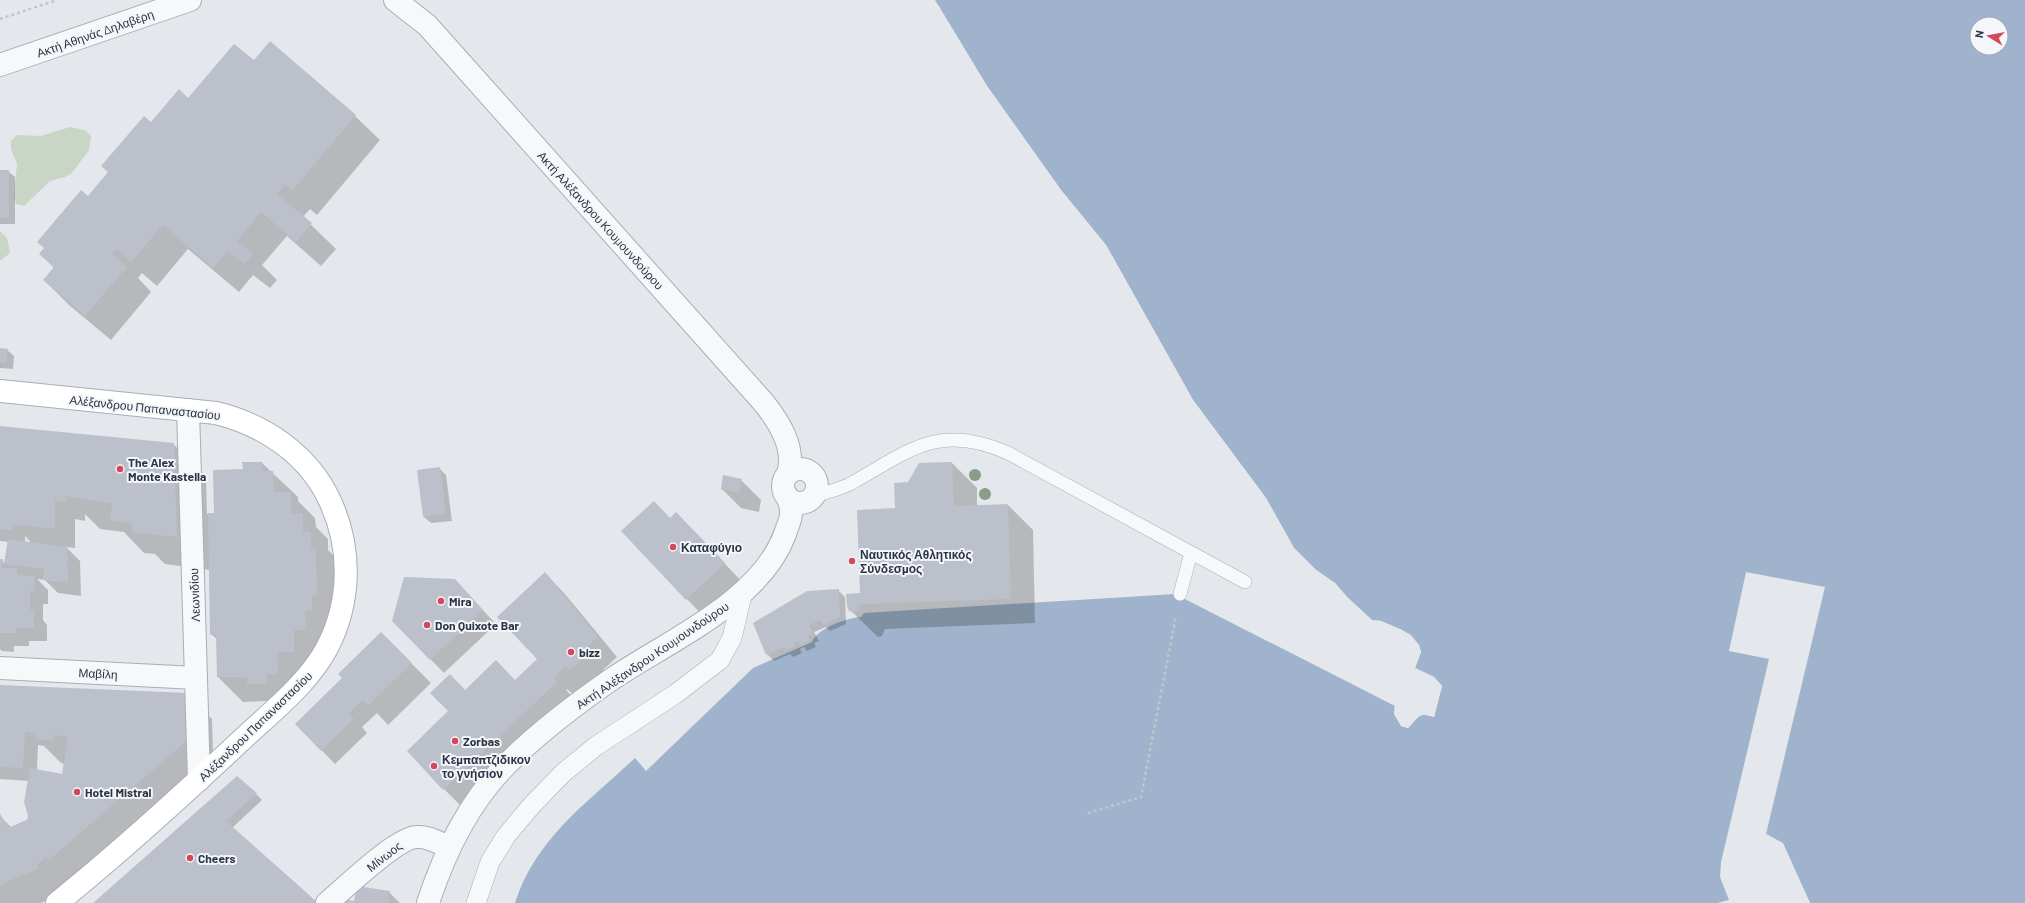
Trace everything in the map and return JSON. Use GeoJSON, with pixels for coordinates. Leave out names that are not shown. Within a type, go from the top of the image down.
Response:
{"type":"FeatureCollection","features":[{"type":"Feature","properties":{"kind":"main road","name":"Αλέξανδρου Παπαναστασίου"},"geometry":{"type":"LineString","coordinates":[[0,391],[188,410],[216,414],[248,423],[273,436],[295,453],[313,474],[328,497],[341,528],[346,561],[345,595],[340,617],[322,658],[295,689],[199,780],[96,872],[57,903]]}},
{"type":"Feature","properties":{"kind":"street","name":"Ακτή Αθηνάς Δηλαβέρη"},"geometry":{"type":"LineString","coordinates":[[0,65],[190,0]]}},
{"type":"Feature","properties":{"kind":"street","name":"Ακτή Αλέξανδρου Κουμουνδούρου"},"geometry":{"type":"LineString","coordinates":[[395,0],[427,25],[764,403],[778,420],[789,452],[811,484],[783,487],[791,512],[782,541],[769,562],[753,582],[700,625],[611,680],[538,736],[504,767],[488,786],[467,816],[449,847],[437,875],[428,903]]}},
{"type":"Feature","properties":{"kind":"street","name":"Λεωνιδίου"},"geometry":{"type":"LineString","coordinates":[[188,410],[199,780]]}},
{"type":"Feature","properties":{"kind":"street"},"geometry":{"type":"LineString","coordinates":[[476,903],[490,862],[506,836],[532,805],[563,773],[596,746],[674,695],[720,660],[732,638],[743,591]]}},
{"type":"Feature","properties":{"kind":"street","name":"Μαβίλη"},"geometry":{"type":"LineString","coordinates":[[0,668],[196,678]]}},
{"type":"Feature","properties":{"kind":"street","name":"Μίνωος"},"geometry":{"type":"LineString","coordinates":[[327,903],[391,849],[405,840],[416,836],[428,838],[449,847]]}},
{"type":"Feature","properties":{"kind":"lane"},"geometry":{"type":"LineString","coordinates":[[811,484],[848,485],[906,451],[926,443],[947,439],[968,440],[989,444],[1246,582]]}},
{"type":"Feature","properties":{"kind":"lane"},"geometry":{"type":"LineString","coordinates":[[1180,594],[1192,553]]}},
{"type":"Feature","properties":{"kind":"path"},"geometry":{"type":"LineString","coordinates":[[0,19],[57,0]]}},
{"type":"Feature","properties":{"kind":"path"},"geometry":{"type":"LineString","coordinates":[[1088,813],[1141,797],[1180,594]]}},
{"type":"Feature","properties":{"kind":"green space"},"geometry":{"type":"Polygon","coordinates":[[[70,127],[85,130],[91,136],[89,150],[72,173],[65,177],[50,181],[24,206],[16,204],[14,196],[17,164],[11,149],[11,141],[17,135],[41,136],[70,127]]]}},
{"type":"Feature","properties":{"kind":"green space"},"geometry":{"type":"Polygon","coordinates":[[[0,231],[7,238],[10,253],[0,261],[0,231]]]}},
{"type":"Feature","properties":{"kind":"water"},"geometry":{"type":"Polygon","coordinates":[[[935,0],[2025,0],[2025,903],[1810,903],[1783,843],[1766,834],[1825,587],[1746,572],[1729,651],[1769,659],[1721,862],[1720,877],[1729,900],[1717,903],[515,903],[524,880],[549,841],[582,806],[635,758],[646,771],[753,668],[812,642],[820,632],[826,628],[848,619],[861,617],[864,613],[1175,594],[1395,706],[1394,714],[1401,726],[1408,728],[1421,714],[1434,717],[1442,686],[1434,677],[1415,668],[1421,652],[1419,645],[1402,630],[1381,621],[1372,620],[1347,597],[1335,583],[1316,570],[1294,548],[1266,498],[1193,400],[1106,245],[1061,190],[987,86],[935,0]]]}},
{"type":"Feature","properties":{"kind":"pier"},"geometry":{"type":"Polygon","coordinates":[[[933,0],[938,5],[987,86],[1061,190],[1106,245],[1193,400],[1266,498],[1294,548],[1316,570],[1335,583],[1347,597],[1372,620],[1381,621],[1402,630],[1411,635],[1419,645],[1421,652],[1415,668],[1434,677],[1442,686],[1434,717],[1425,714],[1418,717],[1408,728],[1401,726],[1394,714],[1395,704],[1397,706],[1396,714],[1403,725],[1407,726],[1420,712],[1433,715],[1440,687],[1433,678],[1414,669],[1418,652],[1417,646],[1410,637],[1402,631],[1380,623],[1371,622],[1345,599],[1333,584],[1315,572],[1292,550],[1264,499],[1191,401],[1105,246],[1060,191],[985,88],[933,0]]]}},
{"type":"Feature","properties":{"kind":"pier"},"geometry":{"type":"Polygon","coordinates":[[[1766,834],[1782,843],[1810,903],[1808,903],[1781,844],[1766,836],[1766,834]]]}},
{"type":"Feature","properties":{"kind":"building"},"geometry":{"type":"Polygon","coordinates":[[[270,41],[356,115],[292,191],[285,184],[277,194],[312,223],[296,242],[261,212],[237,241],[253,254],[244,264],[228,251],[213,268],[163,225],[131,262],[117,249],[112,254],[127,267],[85,316],[43,280],[54,267],[39,254],[44,248],[37,242],[81,190],[88,196],[108,172],[101,166],[144,116],[151,122],[179,89],[188,98],[234,44],[254,60],[270,41]]]}},
{"type":"Feature","properties":{"kind":"building"},"geometry":{"type":"Polygon","coordinates":[[[0,170],[9,170],[9,218],[0,218],[0,170]]]}},
{"type":"Feature","properties":{"kind":"building"},"geometry":{"type":"Polygon","coordinates":[[[0,348],[8,349],[6,363],[0,362],[0,348]]]}},
{"type":"Feature","properties":{"kind":"building"},"geometry":{"type":"Polygon","coordinates":[[[0,426],[174,443],[177,537],[131,532],[133,524],[110,520],[112,504],[66,496],[66,502],[55,500],[55,529],[12,524],[12,530],[0,529],[0,426]]]}},
{"type":"Feature","properties":{"kind":"building"},"geometry":{"type":"Polygon","coordinates":[[[242,462],[262,462],[263,471],[273,471],[274,492],[291,492],[291,514],[303,513],[303,532],[311,532],[311,548],[316,548],[317,595],[312,595],[312,611],[305,611],[306,630],[294,630],[294,652],[277,652],[278,674],[267,674],[267,684],[247,684],[247,677],[217,677],[216,634],[210,635],[208,513],[214,513],[213,470],[243,469],[242,462]]]}},
{"type":"Feature","properties":{"kind":"building"},"geometry":{"type":"Polygon","coordinates":[[[952,462],[954,506],[1008,504],[1011,599],[860,604],[858,611],[849,611],[846,594],[860,593],[857,510],[895,508],[894,483],[908,482],[919,463],[952,462]]]}},
{"type":"Feature","properties":{"kind":"building"},"geometry":{"type":"Polygon","coordinates":[[[440,467],[446,514],[423,517],[417,470],[440,467]]]}},
{"type":"Feature","properties":{"kind":"building"},"geometry":{"type":"Polygon","coordinates":[[[723,475],[742,479],[739,493],[721,489],[723,475]]]}},
{"type":"Feature","properties":{"kind":"building","name":"Καταφύγιο"},"geometry":{"type":"Polygon","coordinates":[[[654,501],[670,518],[676,512],[725,563],[686,600],[621,531],[654,501]]]}},
{"type":"Feature","properties":{"kind":"building"},"geometry":{"type":"Polygon","coordinates":[[[8,539],[67,547],[68,583],[43,580],[44,569],[4,564],[8,539]]]}},
{"type":"Feature","properties":{"kind":"building"},"geometry":{"type":"Polygon","coordinates":[[[0,559],[3,559],[2,568],[17,568],[17,575],[35,576],[34,591],[30,591],[30,610],[34,610],[34,628],[16,628],[16,633],[0,633],[0,559]]]}},
{"type":"Feature","properties":{"kind":"building"},"geometry":{"type":"Polygon","coordinates":[[[545,572],[598,637],[584,649],[588,653],[570,670],[566,666],[554,678],[558,681],[443,790],[407,751],[448,711],[430,693],[450,674],[465,690],[496,660],[515,680],[537,659],[497,617],[545,572]]]}},
{"type":"Feature","properties":{"kind":"building","name":"Don Quixote Bar"},"geometry":{"type":"Polygon","coordinates":[[[404,577],[455,579],[483,610],[430,660],[392,621],[404,577]]]}},
{"type":"Feature","properties":{"kind":"building"},"geometry":{"type":"Polygon","coordinates":[[[839,589],[840,617],[823,625],[821,620],[809,625],[813,635],[808,636],[810,640],[800,645],[798,641],[795,642],[796,646],[785,651],[783,647],[766,655],[753,623],[807,591],[839,589]]]}},
{"type":"Feature","properties":{"kind":"building"},"geometry":{"type":"Polygon","coordinates":[[[381,632],[412,663],[368,706],[363,700],[349,713],[354,719],[321,751],[295,724],[342,678],[338,674],[381,632]]]}},
{"type":"Feature","properties":{"kind":"building","name":"Hotel Mistral"},"geometry":{"type":"Polygon","coordinates":[[[0,685],[188,693],[186,734],[190,738],[49,860],[46,856],[37,864],[39,868],[0,885],[0,814],[9,828],[27,820],[28,816],[24,802],[30,768],[62,774],[68,737],[54,735],[53,741],[35,739],[36,733],[25,732],[23,768],[0,767],[0,685]]]}},
{"type":"Feature","properties":{"kind":"building"},"geometry":{"type":"Polygon","coordinates":[[[237,776],[257,793],[226,821],[316,901],[313,903],[93,903],[237,776]]]}},
{"type":"Feature","properties":{"kind":"building"},"geometry":{"type":"Polygon","coordinates":[[[357,886],[390,891],[388,903],[342,903],[342,899],[354,901],[357,886]]]}},
{"type":"Feature","properties":{"kind":"place","name":"The Alex Monte Kastella"},"geometry":{"type":"Point","coordinates":[120,469]}},
{"type":"Feature","properties":{"kind":"place","name":"Καταφύγιο"},"geometry":{"type":"Point","coordinates":[673,547]}},
{"type":"Feature","properties":{"kind":"place","name":"Ναυτικός Αθλητικός Σύνδεσμος"},"geometry":{"type":"Point","coordinates":[852,561]}},
{"type":"Feature","properties":{"kind":"place","name":"Mira"},"geometry":{"type":"Point","coordinates":[441,601]}},
{"type":"Feature","properties":{"kind":"place","name":"Don Quixote Bar"},"geometry":{"type":"Point","coordinates":[427,625]}},
{"type":"Feature","properties":{"kind":"place","name":"bizz"},"geometry":{"type":"Point","coordinates":[571,652]}},
{"type":"Feature","properties":{"kind":"place","name":"Zorbas"},"geometry":{"type":"Point","coordinates":[455,741]}},
{"type":"Feature","properties":{"kind":"place","name":"Κεμπαπτζιδικον το γνήσιον"},"geometry":{"type":"Point","coordinates":[434,766]}},
{"type":"Feature","properties":{"kind":"place","name":"Hotel Mistral"},"geometry":{"type":"Point","coordinates":[77,792]}},
{"type":"Feature","properties":{"kind":"place","name":"Cheers"},"geometry":{"type":"Point","coordinates":[190,858]}}]}
